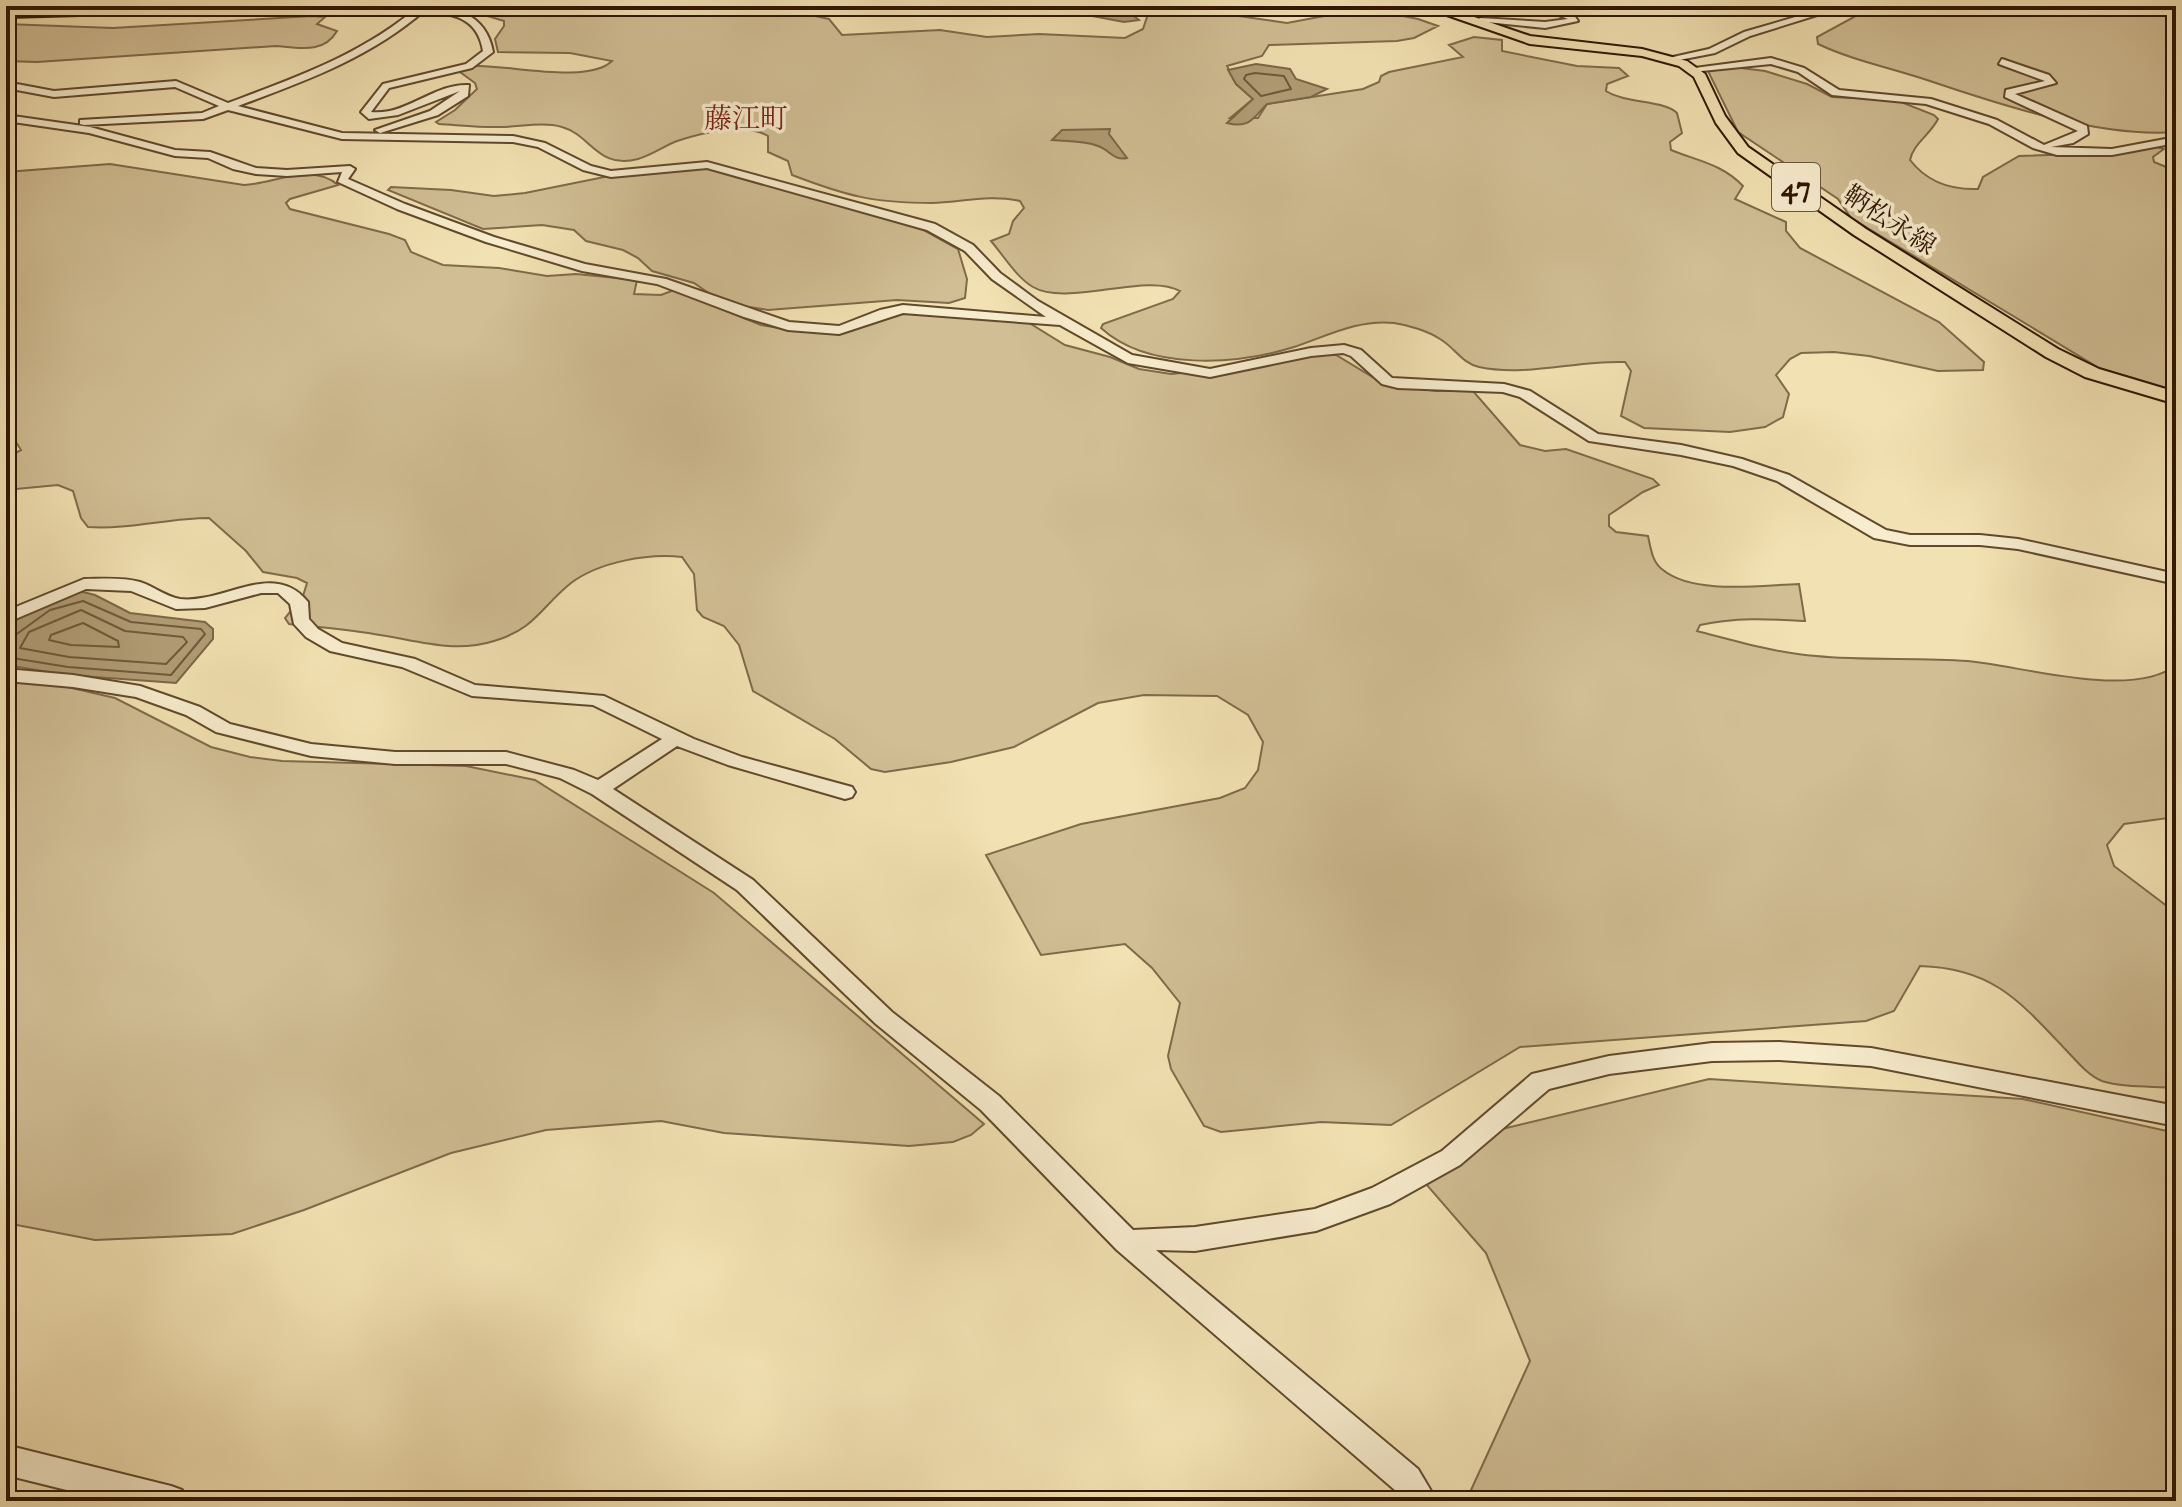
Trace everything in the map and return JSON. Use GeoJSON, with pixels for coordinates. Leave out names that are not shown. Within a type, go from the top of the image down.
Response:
{"type":"FeatureCollection","features":[{"type":"Feature","properties":{"kind":"main road"},"geometry":{"type":"LineString","coordinates":[[6,14],[297,6]]}},
{"type":"Feature","properties":{"kind":"main road"},"geometry":{"type":"LineString","coordinates":[[1271,6],[1310,9],[1364,6]]}},
{"type":"Feature","properties":{"kind":"main road"},"geometry":{"type":"LineString","coordinates":[[1427,6],[1453,10],[1531,41],[1669,59],[1692,69]]}},
{"type":"Feature","properties":{"kind":"main road","name":"鞆松永線"},"geometry":{"type":"LineString","coordinates":[[1692,69],[1698,73],[1730,138],[1736,144],[1860,232],[2052,353],[2104,377],[2176,398]]}},
{"type":"Feature","properties":{"kind":"street"},"geometry":{"type":"LineString","coordinates":[[6,6],[89,7],[107,11]]}},
{"type":"Feature","properties":{"kind":"street"},"geometry":{"type":"LineString","coordinates":[[56,124],[203,116],[328,69],[360,53],[392,34],[423,6],[468,15],[485,33],[486,55],[461,68],[386,86],[366,112],[369,116],[398,114],[451,89],[466,87],[457,101],[434,113],[357,136]]}},
{"type":"Feature","properties":{"kind":"street"},"geometry":{"type":"LineString","coordinates":[[1480,21],[1564,26],[1575,19],[1540,6]]}},
{"type":"Feature","properties":{"kind":"street"},"geometry":{"type":"LineString","coordinates":[[1565,13],[1610,6]]}},
{"type":"Feature","properties":{"kind":"street"},"geometry":{"type":"LineString","coordinates":[[1669,59],[1712,51],[1747,34],[1842,6]]}},
{"type":"Feature","properties":{"kind":"street"},"geometry":{"type":"LineString","coordinates":[[1692,69],[1771,61],[1785,64],[1836,93],[1927,101],[1993,122],[2037,146],[2080,154],[2176,140]]}},
{"type":"Feature","properties":{"kind":"street"},"geometry":{"type":"LineString","coordinates":[[2002,62],[2046,77],[2051,83],[2009,92],[2009,95],[2082,126],[2084,132],[2069,141],[2037,146]]}},
{"type":"Feature","properties":{"kind":"street"},"geometry":{"type":"LineString","coordinates":[[6,85],[54,94],[176,84],[229,107],[332,133],[513,139],[541,145],[587,168],[611,174],[697,164],[724,170],[931,227],[969,248],[996,276],[1061,323],[1128,359],[1197,372],[1231,371],[1311,352],[1344,349],[1356,353],[1387,381],[1515,391],[1536,399],[1594,438],[1681,450],[1737,462],[1783,478],[1880,534],[1897,540],[1926,543],[1997,541],[2176,579]]}},
{"type":"Feature","properties":{"kind":"street"},"geometry":{"type":"LineString","coordinates":[[6,118],[56,124],[175,153],[210,155],[237,167],[256,171],[287,173],[346,168],[349,169],[342,180],[392,204],[481,238],[595,270],[658,281],[731,309],[811,329],[844,329],[888,309],[1061,323]]}},
{"type":"Feature","properties":{"kind":"street"},"geometry":{"type":"LineString","coordinates":[[6,618],[84,584],[134,586],[176,604],[205,603],[260,588],[282,588],[299,602],[300,620],[312,633],[336,647],[408,663],[472,690],[597,700],[676,738],[735,761],[845,792]]}},
{"type":"Feature","properties":{"kind":"street"},"geometry":{"type":"LineString","coordinates":[[6,675],[73,681],[140,692],[193,711],[223,728],[311,750],[395,758],[506,758],[567,774],[599,789],[745,885],[884,1018],[990,1103],[1127,1242],[1407,1480],[1421,1501]]}},
{"type":"Feature","properties":{"kind":"street"},"geometry":{"type":"LineString","coordinates":[[599,789],[676,738]]}},
{"type":"Feature","properties":{"kind":"street"},"geometry":{"type":"LineString","coordinates":[[1127,1242],[1159,1238],[1195,1239],[1316,1220],[1381,1196],[1451,1158],[1541,1081],[1609,1065],[1712,1052],[1779,1051],[1871,1057],[2176,1116]]}},
{"type":"Feature","properties":{"kind":"street"},"geometry":{"type":"LineString","coordinates":[[6,1460],[171,1501]]}},
{"type":"Feature","properties":{"kind":"shaded area"},"geometry":{"type":"Polygon","coordinates":[[[477,6],[644,6],[680,11],[815,16],[829,19],[842,35],[940,30],[987,37],[1039,34],[1125,38],[1143,29],[1148,14],[1153,11],[1189,9],[1287,23],[1351,11],[1379,11],[1418,19],[1438,26],[1414,38],[1397,41],[1269,45],[1262,56],[1227,66],[1236,84],[1253,99],[1230,118],[1258,118],[1267,104],[1363,89],[1379,82],[1381,76],[1389,72],[1463,57],[1449,45],[1474,37],[1502,40],[1502,51],[1577,66],[1619,68],[1628,76],[1607,84],[1606,91],[1663,106],[1677,113],[1682,133],[1670,142],[1671,150],[1709,164],[1735,179],[1743,186],[1735,199],[1786,222],[1786,231],[1800,248],[1939,322],[1984,362],[1983,370],[1938,371],[1869,356],[1834,352],[1801,353],[1790,359],[1776,375],[1789,394],[1783,417],[1765,427],[1730,432],[1644,428],[1621,416],[1631,371],[1625,362],[1515,370],[1479,367],[1435,336],[1394,323],[1355,326],[1294,347],[1246,358],[1167,358],[1120,342],[1101,328],[1103,324],[1173,299],[1180,291],[1148,285],[1066,293],[1033,287],[1016,272],[991,241],[1009,234],[1013,221],[1024,208],[1020,201],[987,198],[911,203],[845,193],[792,175],[788,161],[768,152],[768,136],[747,130],[723,130],[698,135],[638,159],[624,161],[604,156],[572,131],[554,125],[495,127],[439,124],[436,122],[455,110],[477,89],[475,83],[460,72],[465,66],[563,73],[600,68],[612,61],[570,53],[498,52],[495,39],[504,21],[474,12],[477,6]]]}},
{"type":"Feature","properties":{"kind":"shaded area"},"geometry":{"type":"Polygon","coordinates":[[[1874,6],[2176,6],[2176,132],[2116,130],[2052,118],[1859,60],[1818,44],[1817,37],[1874,6]]]}},
{"type":"Feature","properties":{"kind":"shaded area"},"geometry":{"type":"Polygon","coordinates":[[[325,17],[317,24],[337,31],[325,43],[310,48],[276,46],[37,62],[6,61],[6,24],[113,28],[325,17]]]}},
{"type":"Feature","properties":{"kind":"shaded area"},"geometry":{"type":"Polygon","coordinates":[[[1733,67],[1765,71],[1807,84],[1832,97],[1896,100],[1934,115],[1938,119],[1910,160],[1932,179],[1958,188],[1978,189],[1983,177],[2019,156],[2117,153],[2150,145],[2164,149],[2153,157],[2154,162],[2176,171],[2176,391],[2099,368],[1851,218],[1838,199],[1738,132],[1707,69],[1733,67]]]}},
{"type":"Feature","properties":{"kind":"shaded area"},"geometry":{"type":"Polygon","coordinates":[[[110,164],[244,185],[316,175],[338,185],[290,199],[286,203],[290,209],[389,234],[405,240],[411,252],[443,265],[499,268],[547,276],[576,274],[637,280],[634,294],[661,295],[674,290],[761,325],[786,329],[823,332],[902,311],[1026,321],[1065,345],[1110,357],[1139,369],[1171,374],[1241,367],[1305,355],[1336,355],[1381,382],[1392,385],[1436,391],[1473,391],[1520,445],[1545,451],[1566,449],[1653,479],[1659,485],[1609,515],[1609,526],[1616,532],[1648,536],[1656,563],[1676,578],[1728,587],[1799,584],[1805,621],[1727,621],[1700,625],[1697,631],[1801,654],[1968,661],[2076,678],[2133,680],[2157,675],[2176,665],[2176,817],[2124,824],[2107,845],[2114,866],[2176,913],[2176,1088],[2120,1085],[2097,1079],[2002,990],[1966,973],[1920,966],[1894,1011],[1866,1021],[1520,1047],[1391,1125],[1321,1122],[1221,1132],[1204,1126],[1171,1069],[1168,1056],[1180,1003],[1152,968],[1125,944],[1041,955],[986,855],[1081,824],[1220,798],[1245,788],[1258,770],[1263,742],[1248,715],[1217,696],[1144,695],[1098,703],[1014,747],[951,762],[885,772],[871,769],[835,739],[753,691],[739,645],[724,626],[703,617],[697,610],[694,574],[682,557],[639,558],[609,564],[571,583],[528,624],[508,636],[479,645],[434,645],[289,624],[285,618],[303,596],[307,583],[297,578],[263,572],[246,551],[209,518],[88,527],[81,518],[73,491],[58,485],[6,490],[6,458],[21,450],[16,442],[6,438],[6,172],[110,164]]]}},
{"type":"Feature","properties":{"kind":"shaded area"},"geometry":{"type":"Polygon","coordinates":[[[705,168],[744,172],[911,223],[958,249],[967,279],[965,298],[949,303],[897,300],[768,310],[723,303],[694,283],[652,271],[623,250],[586,241],[574,230],[542,225],[483,229],[388,190],[391,187],[451,190],[494,196],[525,193],[644,169],[705,168]]]}},
{"type":"Feature","properties":{"kind":"shaded area"},"geometry":{"type":"Polygon","coordinates":[[[6,678],[59,685],[115,698],[211,747],[250,757],[282,761],[466,766],[535,780],[714,893],[984,1124],[971,1135],[953,1142],[909,1146],[724,1133],[661,1121],[546,1130],[451,1153],[304,1210],[232,1234],[95,1240],[6,1223],[6,678]]]}},
{"type":"Feature","properties":{"kind":"shaded area"},"geometry":{"type":"Polygon","coordinates":[[[1709,1079],[2023,1099],[2176,1133],[2176,1501],[1466,1501],[1530,1361],[1486,1253],[1419,1176],[1469,1137],[1709,1079]]]}},
{"type":"Feature","properties":{"kind":"water"},"geometry":{"type":"Polygon","coordinates":[[[950,6],[1080,7],[1106,9],[1139,20],[1124,22],[1071,12],[943,11],[950,6]]]}},
{"type":"Feature","properties":{"kind":"water"},"geometry":{"type":"Polygon","coordinates":[[[1256,64],[1290,69],[1296,79],[1327,89],[1311,97],[1267,104],[1246,123],[1227,123],[1253,99],[1236,84],[1228,70],[1256,64]]]}},
{"type":"Feature","properties":{"kind":"water"},"geometry":{"type":"Polygon","coordinates":[[[1110,129],[1109,134],[1127,158],[1115,157],[1092,144],[1052,140],[1062,130],[1110,129]]]}},
{"type":"Feature","properties":{"kind":"water"},"geometry":{"type":"Polygon","coordinates":[[[79,591],[95,595],[130,613],[205,622],[213,629],[213,639],[176,683],[67,675],[6,665],[6,636],[12,624],[39,606],[79,591]]]}},
{"type":"Feature","properties":{"kind":"district","name":"藤江町"},"geometry":{"type":"Point","coordinates":[746,119]}}]}
